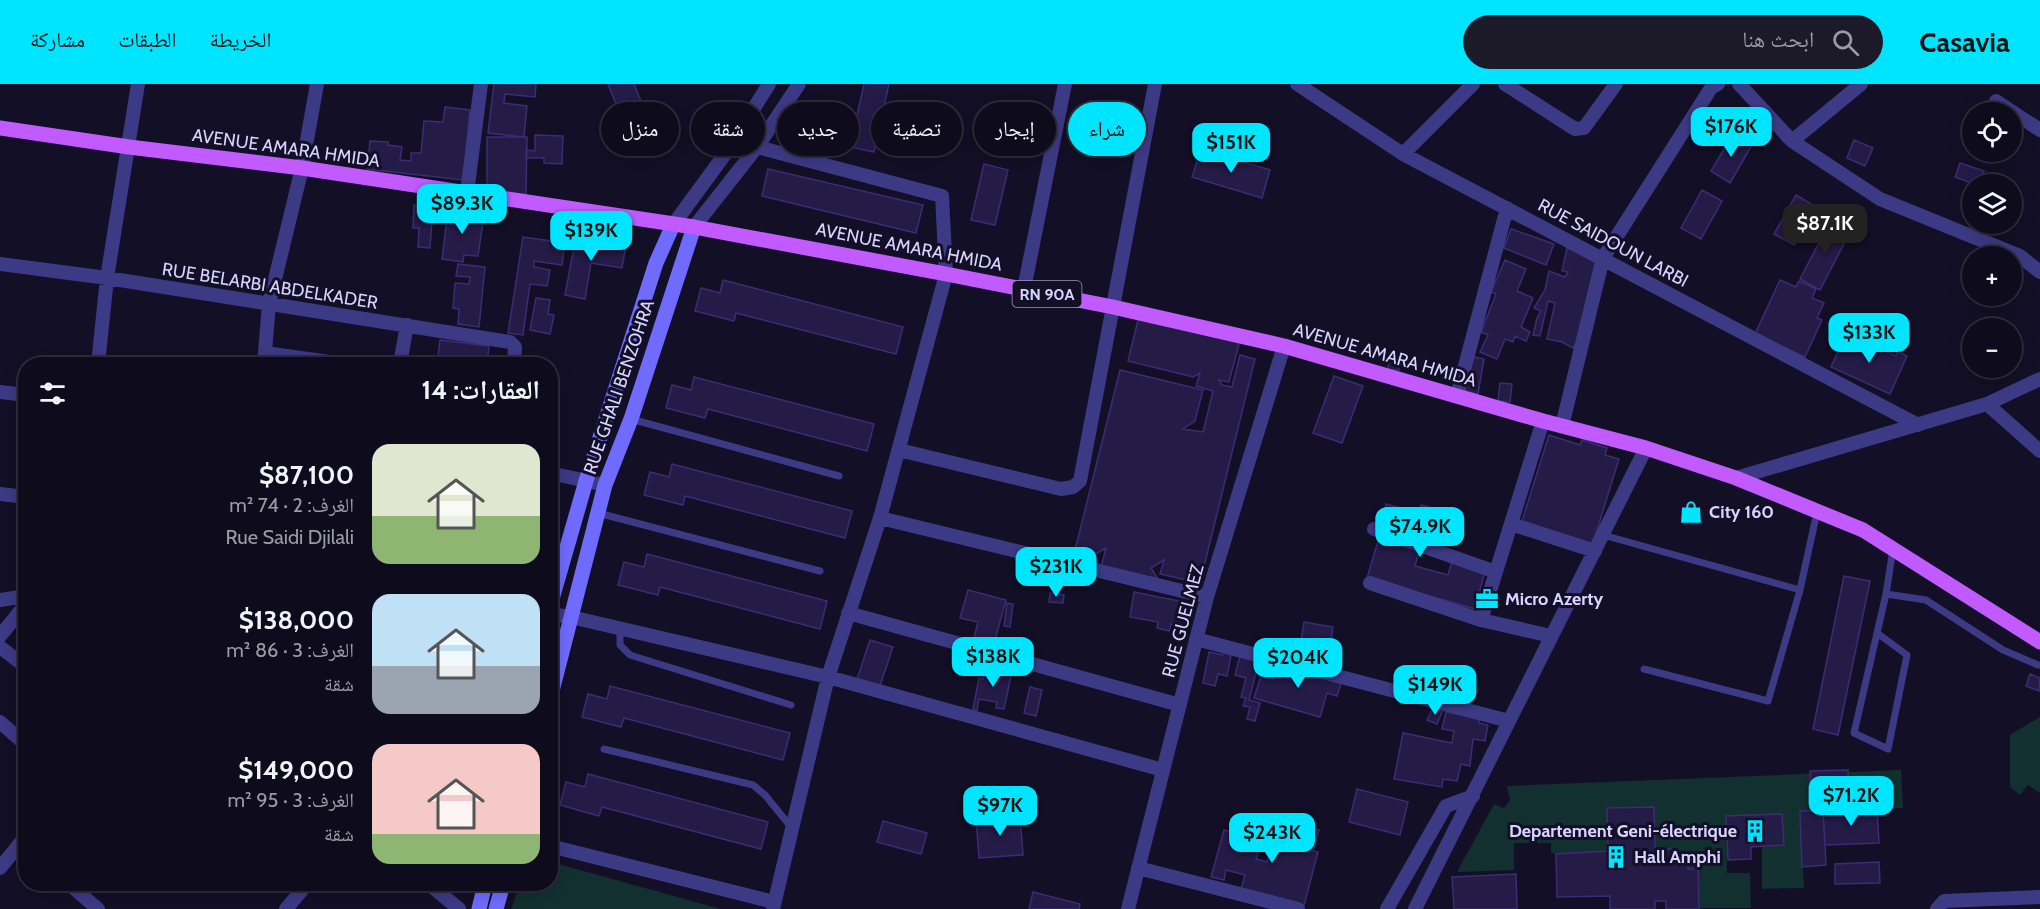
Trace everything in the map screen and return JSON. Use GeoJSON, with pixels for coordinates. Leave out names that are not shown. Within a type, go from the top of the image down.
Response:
{"type":"FeatureCollection","features":[{"type":"Feature","properties":{"kind":"main road","name":"AVENUE AMARA HMIDA"},"geometry":{"type":"LineString","coordinates":[[0,128],[129,147],[302,168],[694,227],[946,273],[1113,307],[1284,346],[1543,421],[1646,448],[1736,478],[1863,530],[2040,642]]}},
{"type":"Feature","properties":{"kind":"main road","name":"RUE GHALI BENZOHRA"},"geometry":{"type":"LineString","coordinates":[[558,578],[586,481],[656,263],[673,225]]}},
{"type":"Feature","properties":{"kind":"main road","name":"RUE GHALI BENZOHRA"},"geometry":{"type":"LineString","coordinates":[[558,669],[605,485],[631,419],[694,227]]}},
{"type":"Feature","properties":{"kind":"main road"},"geometry":{"type":"LineString","coordinates":[[479,909],[483,891]]}},
{"type":"Feature","properties":{"kind":"main road"},"geometry":{"type":"LineString","coordinates":[[496,909],[500,891]]}},
{"type":"Feature","properties":{"kind":"street"},"geometry":{"type":"LineString","coordinates":[[99,357],[107,278],[138,84]]}},
{"type":"Feature","properties":{"kind":"street"},"geometry":{"type":"LineString","coordinates":[[264,357],[269,304],[302,168],[317,84]]}},
{"type":"Feature","properties":{"kind":"street"},"geometry":{"type":"LineString","coordinates":[[467,193],[481,84]]}},
{"type":"Feature","properties":{"kind":"street","name":"RUE GHALI BENZOHRA"},"geometry":{"type":"LineString","coordinates":[[673,225],[728,150],[770,84]]}},
{"type":"Feature","properties":{"kind":"street","name":"RUE GHALI BENZOHRA"},"geometry":{"type":"LineString","coordinates":[[765,135],[799,84]]}},
{"type":"Feature","properties":{"kind":"street"},"geometry":{"type":"LineString","coordinates":[[1024,289],[1065,84]]}},
{"type":"Feature","properties":{"kind":"street"},"geometry":{"type":"LineString","coordinates":[[899,450],[1061,489],[1073,487],[1080,481],[1155,84]]}},
{"type":"Feature","properties":{"kind":"street","name":"RUE SAIDOUN LARBI"},"geometry":{"type":"LineString","coordinates":[[1297,84],[1403,154],[1918,425]]}},
{"type":"Feature","properties":{"kind":"street"},"geometry":{"type":"LineString","coordinates":[[1403,154],[1473,84]]}},
{"type":"Feature","properties":{"kind":"street"},"geometry":{"type":"LineString","coordinates":[[1504,84],[1575,129],[1584,128],[1616,84]]}},
{"type":"Feature","properties":{"kind":"street"},"geometry":{"type":"LineString","coordinates":[[1739,84],[1792,141],[1880,199],[2020,256],[2040,272]]}},
{"type":"Feature","properties":{"kind":"street"},"geometry":{"type":"LineString","coordinates":[[1792,141],[1861,84]]}},
{"type":"Feature","properties":{"kind":"street"},"geometry":{"type":"LineString","coordinates":[[1562,426],[1603,258],[1711,85]]}},
{"type":"Feature","properties":{"kind":"street"},"geometry":{"type":"LineString","coordinates":[[1995,101],[2040,130]]}},
{"type":"Feature","properties":{"kind":"street"},"geometry":{"type":"LineString","coordinates":[[558,848],[773,906],[828,677],[880,518],[946,273],[942,196],[765,149]]}},
{"type":"Feature","properties":{"kind":"street","name":"RUE GHALI BENZOHRA"},"geometry":{"type":"LineString","coordinates":[[694,227],[750,156]]}},
{"type":"Feature","properties":{"kind":"street"},"geometry":{"type":"LineString","coordinates":[[1457,396],[1507,208]]}},
{"type":"Feature","properties":{"kind":"street","name":"RUE BELARBI ABDELKADER"},"geometry":{"type":"LineString","coordinates":[[0,264],[107,278],[510,342],[515,347],[514,357]]}},
{"type":"Feature","properties":{"kind":"street"},"geometry":{"type":"LineString","coordinates":[[401,357],[407,325]]}},
{"type":"Feature","properties":{"kind":"street","name":"RUE GUELMEZ"},"geometry":{"type":"LineString","coordinates":[[1128,909],[1207,597],[1284,346]]}},
{"type":"Feature","properties":{"kind":"street"},"geometry":{"type":"LineString","coordinates":[[1736,478],[1987,404],[2040,379]]}},
{"type":"Feature","properties":{"kind":"street"},"geometry":{"type":"LineString","coordinates":[[0,392],[18,394]]}},
{"type":"Feature","properties":{"kind":"street"},"geometry":{"type":"LineString","coordinates":[[1987,404],[2040,451]]}},
{"type":"Feature","properties":{"kind":"street"},"geometry":{"type":"LineString","coordinates":[[1480,620],[1543,421]]}},
{"type":"Feature","properties":{"kind":"street"},"geometry":{"type":"LineString","coordinates":[[1415,909],[1646,448]]}},
{"type":"Feature","properties":{"kind":"street"},"geometry":{"type":"LineString","coordinates":[[558,475],[605,485]]}},
{"type":"Feature","properties":{"kind":"street"},"geometry":{"type":"LineString","coordinates":[[0,494],[18,496]]}},
{"type":"Feature","properties":{"kind":"street"},"geometry":{"type":"LineString","coordinates":[[880,518],[1207,597]]}},
{"type":"Feature","properties":{"kind":"street"},"geometry":{"type":"LineString","coordinates":[[1511,524],[1595,551]]}},
{"type":"Feature","properties":{"kind":"street"},"geometry":{"type":"LineString","coordinates":[[1374,529],[1496,572]]}},
{"type":"Feature","properties":{"kind":"street"},"geometry":{"type":"LineString","coordinates":[[1370,583],[1480,620],[1551,636]]}},
{"type":"Feature","properties":{"kind":"street"},"geometry":{"type":"LineString","coordinates":[[0,600],[18,597]]}},
{"type":"Feature","properties":{"kind":"street"},"geometry":{"type":"LineString","coordinates":[[849,613],[1180,705]]}},
{"type":"Feature","properties":{"kind":"street"},"geometry":{"type":"LineString","coordinates":[[0,636],[18,614]]}},
{"type":"Feature","properties":{"kind":"street"},"geometry":{"type":"LineString","coordinates":[[558,615],[828,677],[1163,770]]}},
{"type":"Feature","properties":{"kind":"street"},"geometry":{"type":"LineString","coordinates":[[1196,639],[1509,721]]}},
{"type":"Feature","properties":{"kind":"street"},"geometry":{"type":"LineString","coordinates":[[0,646],[18,661]]}},
{"type":"Feature","properties":{"kind":"street"},"geometry":{"type":"LineString","coordinates":[[0,722],[18,738]]}},
{"type":"Feature","properties":{"kind":"street"},"geometry":{"type":"LineString","coordinates":[[1387,909],[1446,806],[1473,796]]}},
{"type":"Feature","properties":{"kind":"street"},"geometry":{"type":"LineString","coordinates":[[1,863],[18,847]]}},
{"type":"Feature","properties":{"kind":"street"},"geometry":{"type":"LineString","coordinates":[[1138,868],[1298,909]]}},
{"type":"Feature","properties":{"kind":"street"},"geometry":{"type":"LineString","coordinates":[[77,891],[98,909]]}},
{"type":"Feature","properties":{"kind":"street"},"geometry":{"type":"LineString","coordinates":[[286,909],[301,891]]}},
{"type":"Feature","properties":{"kind":"street"},"geometry":{"type":"LineString","coordinates":[[437,891],[459,909]]}},
{"type":"Feature","properties":{"kind":"street"},"geometry":{"type":"LineString","coordinates":[[1941,905],[2040,897]]}},
{"type":"Feature","properties":{"kind":"lane"},"geometry":{"type":"LineString","coordinates":[[631,419],[840,476]]}},
{"type":"Feature","properties":{"kind":"lane"},"geometry":{"type":"LineString","coordinates":[[1644,669],[1768,701],[1800,590],[1817,511]]}},
{"type":"Feature","properties":{"kind":"lane"},"geometry":{"type":"LineString","coordinates":[[598,513],[820,571]]}},
{"type":"Feature","properties":{"kind":"lane"},"geometry":{"type":"LineString","coordinates":[[1603,535],[1800,590]]}},
{"type":"Feature","properties":{"kind":"lane"},"geometry":{"type":"LineString","coordinates":[[1877,633],[1907,656],[1888,749],[1854,733],[1886,594],[1893,549]]}},
{"type":"Feature","properties":{"kind":"lane"},"geometry":{"type":"LineString","coordinates":[[1886,594],[1926,600],[2003,650],[2038,665]]}},
{"type":"Feature","properties":{"kind":"lane"},"geometry":{"type":"LineString","coordinates":[[620,628],[620,645],[630,655],[791,705]]}},
{"type":"Feature","properties":{"kind":"lane"},"geometry":{"type":"LineString","coordinates":[[604,749],[753,785],[765,795],[792,828]]}},
{"type":"Feature","properties":{"kind":"green space"},"geometry":{"type":"Polygon","coordinates":[[[2040,717],[2040,793],[2028,785],[2020,795],[2010,787],[2010,735],[2040,717]]]}},
{"type":"Feature","properties":{"kind":"green space"},"geometry":{"type":"Polygon","coordinates":[[[1901,770],[1903,808],[1800,811],[1804,888],[1762,889],[1762,846],[1783,845],[1782,814],[1726,816],[1727,873],[1750,873],[1751,908],[1699,908],[1698,869],[1688,869],[1688,860],[1677,860],[1676,849],[1655,849],[1653,807],[1607,808],[1608,851],[1556,854],[1551,853],[1551,843],[1514,843],[1514,870],[1457,872],[1494,804],[1504,808],[1510,800],[1507,786],[1901,770]]]}},
{"type":"Feature","properties":{"kind":"green space"},"geometry":{"type":"Polygon","coordinates":[[[558,864],[721,909],[511,909],[517,891],[558,891],[558,864]]]}},
{"type":"Feature","properties":{"kind":"building"},"geometry":{"type":"Polygon","coordinates":[[[494,84],[536,84],[535,97],[505,94],[504,103],[527,106],[524,137],[488,133],[494,84]]]}},
{"type":"Feature","properties":{"kind":"building"},"geometry":{"type":"Polygon","coordinates":[[[608,84],[634,84],[641,102],[615,102],[608,84]]]}},
{"type":"Feature","properties":{"kind":"building"},"geometry":{"type":"Polygon","coordinates":[[[864,84],[889,84],[885,102],[871,102],[871,151],[859,149],[859,106],[864,84]]]}},
{"type":"Feature","properties":{"kind":"building"},"geometry":{"type":"Polygon","coordinates":[[[445,107],[470,110],[463,180],[367,169],[370,141],[388,142],[388,145],[402,147],[400,160],[411,161],[411,153],[421,153],[424,121],[443,122],[445,107]]]}},
{"type":"Feature","properties":{"kind":"building"},"geometry":{"type":"Polygon","coordinates":[[[1733,134],[1752,145],[1730,183],[1711,171],[1733,134]]]}},
{"type":"Feature","properties":{"kind":"building"},"geometry":{"type":"Polygon","coordinates":[[[535,135],[563,136],[562,164],[544,163],[544,158],[526,158],[526,150],[535,151],[535,135]]]}},
{"type":"Feature","properties":{"kind":"building"},"geometry":{"type":"Polygon","coordinates":[[[487,137],[527,137],[526,194],[487,194],[487,137]]]}},
{"type":"Feature","properties":{"kind":"building"},"geometry":{"type":"Polygon","coordinates":[[[1854,140],[1873,148],[1865,166],[1847,158],[1854,140]]]}},
{"type":"Feature","properties":{"kind":"building"},"geometry":{"type":"Polygon","coordinates":[[[1201,149],[1270,170],[1262,198],[1192,177],[1201,149]]]}},
{"type":"Feature","properties":{"kind":"building"},"geometry":{"type":"Polygon","coordinates":[[[1960,163],[1984,171],[1983,174],[1962,174],[1962,180],[1955,177],[1960,163]]]}},
{"type":"Feature","properties":{"kind":"building"},"geometry":{"type":"Polygon","coordinates":[[[984,164],[1008,170],[995,225],[971,220],[984,164]]]}},
{"type":"Feature","properties":{"kind":"building"},"geometry":{"type":"Polygon","coordinates":[[[768,169],[923,205],[916,233],[762,196],[768,169]]]}},
{"type":"Feature","properties":{"kind":"building"},"geometry":{"type":"Polygon","coordinates":[[[1702,190],[1722,201],[1701,239],[1681,228],[1702,190]]]}},
{"type":"Feature","properties":{"kind":"building"},"geometry":{"type":"Polygon","coordinates":[[[1796,195],[1816,207],[1794,245],[1774,234],[1796,195]]]}},
{"type":"Feature","properties":{"kind":"building"},"geometry":{"type":"Polygon","coordinates":[[[414,205],[433,207],[430,248],[418,247],[419,228],[413,228],[414,205]]]}},
{"type":"Feature","properties":{"kind":"building"},"geometry":{"type":"Polygon","coordinates":[[[448,210],[484,215],[478,256],[464,255],[463,262],[442,259],[448,210]]]}},
{"type":"Feature","properties":{"kind":"building"},"geometry":{"type":"Polygon","coordinates":[[[1833,216],[1842,220],[1837,230],[1848,236],[1820,290],[1800,279],[1833,216]]]}},
{"type":"Feature","properties":{"kind":"building"},"geometry":{"type":"Polygon","coordinates":[[[1511,229],[1554,244],[1546,265],[1504,248],[1511,229]]]}},
{"type":"Feature","properties":{"kind":"building"},"geometry":{"type":"Polygon","coordinates":[[[576,236],[626,245],[622,268],[591,263],[585,299],[565,295],[576,236]]]}},
{"type":"Feature","properties":{"kind":"building"},"geometry":{"type":"Polygon","coordinates":[[[523,237],[565,243],[562,265],[534,261],[534,267],[550,270],[547,286],[530,284],[523,335],[508,333],[523,237]]]}},
{"type":"Feature","properties":{"kind":"building"},"geometry":{"type":"Polygon","coordinates":[[[1567,248],[1597,263],[1577,341],[1573,348],[1562,342],[1547,339],[1555,303],[1548,301],[1540,336],[1533,335],[1541,311],[1534,308],[1545,290],[1549,271],[1565,277],[1568,272],[1562,271],[1567,248]]]}},
{"type":"Feature","properties":{"kind":"building"},"geometry":{"type":"Polygon","coordinates":[[[1505,260],[1526,269],[1517,291],[1533,298],[1521,327],[1530,332],[1526,341],[1515,336],[1513,342],[1505,339],[1497,359],[1480,352],[1488,335],[1481,332],[1496,294],[1491,292],[1505,260]]]}},
{"type":"Feature","properties":{"kind":"building"},"geometry":{"type":"Polygon","coordinates":[[[458,264],[485,267],[479,327],[458,324],[459,309],[453,308],[455,283],[469,284],[470,277],[456,276],[458,264]]]}},
{"type":"Feature","properties":{"kind":"building"},"geometry":{"type":"Polygon","coordinates":[[[723,280],[903,327],[896,354],[736,313],[734,321],[695,311],[701,288],[720,293],[723,280]]]}},
{"type":"Feature","properties":{"kind":"building"},"geometry":{"type":"Polygon","coordinates":[[[1780,280],[1796,287],[1799,281],[1816,289],[1812,298],[1824,303],[1817,318],[1822,320],[1805,357],[1755,334],[1780,280]]]}},
{"type":"Feature","properties":{"kind":"building"},"geometry":{"type":"Polygon","coordinates":[[[536,298],[550,300],[548,314],[554,315],[550,334],[530,330],[536,298]]]}},
{"type":"Feature","properties":{"kind":"building"},"geometry":{"type":"Polygon","coordinates":[[[1139,316],[1240,340],[1229,382],[1219,380],[1222,385],[1232,387],[1240,355],[1255,359],[1200,583],[1160,574],[1164,560],[1151,568],[1160,582],[1101,567],[1106,548],[1089,558],[1074,554],[1120,370],[1203,390],[1195,421],[1183,429],[1203,432],[1213,391],[1196,386],[1200,373],[1193,377],[1128,361],[1139,316]]]}},
{"type":"Feature","properties":{"kind":"building"},"geometry":{"type":"Polygon","coordinates":[[[1846,334],[1896,356],[1897,352],[1907,356],[1890,394],[1831,367],[1846,334]]]}},
{"type":"Feature","properties":{"kind":"building"},"geometry":{"type":"Polygon","coordinates":[[[440,340],[489,346],[488,357],[438,357],[440,340]]]}},
{"type":"Feature","properties":{"kind":"building"},"geometry":{"type":"Polygon","coordinates":[[[1388,354],[1399,354],[1399,370],[1388,370],[1388,354]]]}},
{"type":"Feature","properties":{"kind":"building"},"geometry":{"type":"Polygon","coordinates":[[[1470,356],[1484,359],[1478,394],[1464,391],[1470,356]]]}},
{"type":"Feature","properties":{"kind":"building"},"geometry":{"type":"Polygon","coordinates":[[[1334,376],[1363,386],[1342,443],[1313,433],[1334,376]]]}},
{"type":"Feature","properties":{"kind":"building"},"geometry":{"type":"Polygon","coordinates":[[[694,377],[874,424],[867,451],[708,409],[705,418],[666,408],[672,385],[691,390],[694,377]]]}},
{"type":"Feature","properties":{"kind":"building"},"geometry":{"type":"Polygon","coordinates":[[[1500,383],[1512,384],[1510,402],[1498,401],[1500,383]]]}},
{"type":"Feature","properties":{"kind":"building"},"geometry":{"type":"Polygon","coordinates":[[[1549,435],[1580,445],[1582,440],[1607,448],[1605,455],[1619,459],[1592,546],[1521,524],[1549,435]]]}},
{"type":"Feature","properties":{"kind":"building"},"geometry":{"type":"Polygon","coordinates":[[[672,464],[852,511],[845,538],[685,496],[683,505],[644,495],[650,472],[669,477],[672,464]]]}},
{"type":"Feature","properties":{"kind":"building"},"geometry":{"type":"Polygon","coordinates":[[[1386,504],[1419,513],[1421,505],[1444,511],[1433,548],[1421,545],[1415,566],[1448,575],[1452,561],[1485,571],[1475,609],[1367,578],[1381,531],[1379,531],[1386,504]]]}},
{"type":"Feature","properties":{"kind":"building"},"geometry":{"type":"Polygon","coordinates":[[[647,554],[827,601],[820,629],[660,587],[658,595],[618,585],[624,562],[644,567],[647,554]]]}},
{"type":"Feature","properties":{"kind":"building"},"geometry":{"type":"Polygon","coordinates":[[[1844,576],[1870,581],[1838,735],[1813,729],[1844,576]]]}},
{"type":"Feature","properties":{"kind":"building"},"geometry":{"type":"Polygon","coordinates":[[[968,590],[1006,600],[994,643],[974,638],[978,622],[960,618],[968,590]]]}},
{"type":"Feature","properties":{"kind":"building"},"geometry":{"type":"Polygon","coordinates":[[[1134,592],[1189,603],[1184,627],[1171,624],[1169,631],[1157,628],[1158,622],[1130,617],[1134,592]]]}},
{"type":"Feature","properties":{"kind":"building"},"geometry":{"type":"Polygon","coordinates":[[[1050,593],[1064,595],[1063,603],[1049,602],[1050,593]]]}},
{"type":"Feature","properties":{"kind":"building"},"geometry":{"type":"Polygon","coordinates":[[[1007,603],[1013,604],[1010,627],[1004,626],[1007,603]]]}},
{"type":"Feature","properties":{"kind":"building"},"geometry":{"type":"Polygon","coordinates":[[[1304,622],[1333,627],[1329,654],[1300,649],[1304,622]]]}},
{"type":"Feature","properties":{"kind":"building"},"geometry":{"type":"Polygon","coordinates":[[[870,640],[893,647],[880,686],[857,679],[870,640]]]}},
{"type":"Feature","properties":{"kind":"building"},"geometry":{"type":"Polygon","coordinates":[[[1242,648],[1261,653],[1249,700],[1260,703],[1255,721],[1247,719],[1250,707],[1243,706],[1246,698],[1241,697],[1246,678],[1235,675],[1242,648]]]}},
{"type":"Feature","properties":{"kind":"building"},"geometry":{"type":"Polygon","coordinates":[[[1223,650],[1232,651],[1227,676],[1218,674],[1215,686],[1203,683],[1209,652],[1222,655],[1223,650]]]}},
{"type":"Feature","properties":{"kind":"building"},"geometry":{"type":"Polygon","coordinates":[[[1278,661],[1342,680],[1337,696],[1327,693],[1320,717],[1254,698],[1261,676],[1273,679],[1278,661]]]}},
{"type":"Feature","properties":{"kind":"building"},"geometry":{"type":"Polygon","coordinates":[[[986,664],[995,666],[994,673],[1011,676],[1004,709],[996,708],[997,702],[979,699],[977,710],[973,709],[979,678],[983,679],[986,664]]]}},
{"type":"Feature","properties":{"kind":"building"},"geometry":{"type":"Polygon","coordinates":[[[2030,674],[2040,678],[2039,691],[2026,686],[2030,674]]]}},
{"type":"Feature","properties":{"kind":"building"},"geometry":{"type":"Polygon","coordinates":[[[610,686],[790,733],[783,760],[624,718],[621,727],[582,717],[588,694],[607,699],[610,686]]]}},
{"type":"Feature","properties":{"kind":"building"},"geometry":{"type":"Polygon","coordinates":[[[1030,687],[1042,690],[1036,716],[1024,713],[1030,687]]]}},
{"type":"Feature","properties":{"kind":"building"},"geometry":{"type":"Polygon","coordinates":[[[1433,708],[1442,712],[1437,724],[1427,720],[1433,708]]]}},
{"type":"Feature","properties":{"kind":"building"},"geometry":{"type":"Polygon","coordinates":[[[1446,712],[1479,718],[1479,723],[1488,725],[1485,741],[1473,739],[1470,766],[1461,764],[1457,781],[1443,779],[1442,787],[1394,779],[1403,733],[1452,743],[1454,731],[1442,729],[1446,712]]]}},
{"type":"Feature","properties":{"kind":"building"},"geometry":{"type":"Polygon","coordinates":[[[1848,770],[1848,787],[1829,788],[1829,795],[1811,795],[1810,771],[1848,770]]]}},
{"type":"Feature","properties":{"kind":"building"},"geometry":{"type":"Polygon","coordinates":[[[588,774],[768,822],[761,849],[602,807],[599,816],[560,805],[566,782],[585,787],[588,774]]]}},
{"type":"Feature","properties":{"kind":"building"},"geometry":{"type":"Polygon","coordinates":[[[1357,789],[1408,802],[1400,835],[1349,822],[1357,789]]]}},
{"type":"Feature","properties":{"kind":"building","name":"Hall Amphi"},"geometry":{"type":"Polygon","coordinates":[[[1654,807],[1655,849],[1676,849],[1677,860],[1688,860],[1688,869],[1698,869],[1699,909],[1666,909],[1666,901],[1655,901],[1655,909],[1610,909],[1610,896],[1557,897],[1556,854],[1608,851],[1607,808],[1654,807]]]}},
{"type":"Feature","properties":{"kind":"building"},"geometry":{"type":"Polygon","coordinates":[[[1877,809],[1879,843],[1825,845],[1823,810],[1877,809]]]}},
{"type":"Feature","properties":{"kind":"building"},"geometry":{"type":"Polygon","coordinates":[[[1823,810],[1826,865],[1802,867],[1800,811],[1823,810]]]}},
{"type":"Feature","properties":{"kind":"building","name":"Departement Geni-électrique"},"geometry":{"type":"Polygon","coordinates":[[[1782,814],[1784,845],[1751,847],[1751,859],[1728,860],[1726,816],[1782,814]]]}},
{"type":"Feature","properties":{"kind":"building"},"geometry":{"type":"Polygon","coordinates":[[[1020,815],[1023,855],[979,858],[976,819],[1020,815]]]}},
{"type":"Feature","properties":{"kind":"building"},"geometry":{"type":"Polygon","coordinates":[[[1279,819],[1319,830],[1313,851],[1318,852],[1303,909],[1240,893],[1245,875],[1226,870],[1224,880],[1211,877],[1224,830],[1255,838],[1252,849],[1259,850],[1256,859],[1267,862],[1279,819]]]}},
{"type":"Feature","properties":{"kind":"building"},"geometry":{"type":"Polygon","coordinates":[[[883,821],[927,833],[921,854],[877,842],[883,821]]]}},
{"type":"Feature","properties":{"kind":"building"},"geometry":{"type":"Polygon","coordinates":[[[1879,862],[1880,883],[1835,884],[1835,864],[1879,862]]]}},
{"type":"Feature","properties":{"kind":"building"},"geometry":{"type":"Polygon","coordinates":[[[1516,874],[1517,909],[1454,909],[1452,877],[1516,874]]]}},
{"type":"Feature","properties":{"kind":"building"},"geometry":{"type":"Polygon","coordinates":[[[1033,892],[1080,904],[1079,909],[1029,909],[1033,892]]]}},
{"type":"Feature","properties":{"kind":"place","name":"City 160"},"geometry":{"type":"Point","coordinates":[1691,512]}},
{"type":"Feature","properties":{"kind":"place","name":"Micro Azerty"},"geometry":{"type":"Point","coordinates":[1487,599]}},
{"type":"Feature","properties":{"kind":"place","name":"Departement Geni-électrique"},"geometry":{"type":"Point","coordinates":[1755,831]}},
{"type":"Feature","properties":{"kind":"place","name":"Hall Amphi"},"geometry":{"type":"Point","coordinates":[1616,857]}}]}
